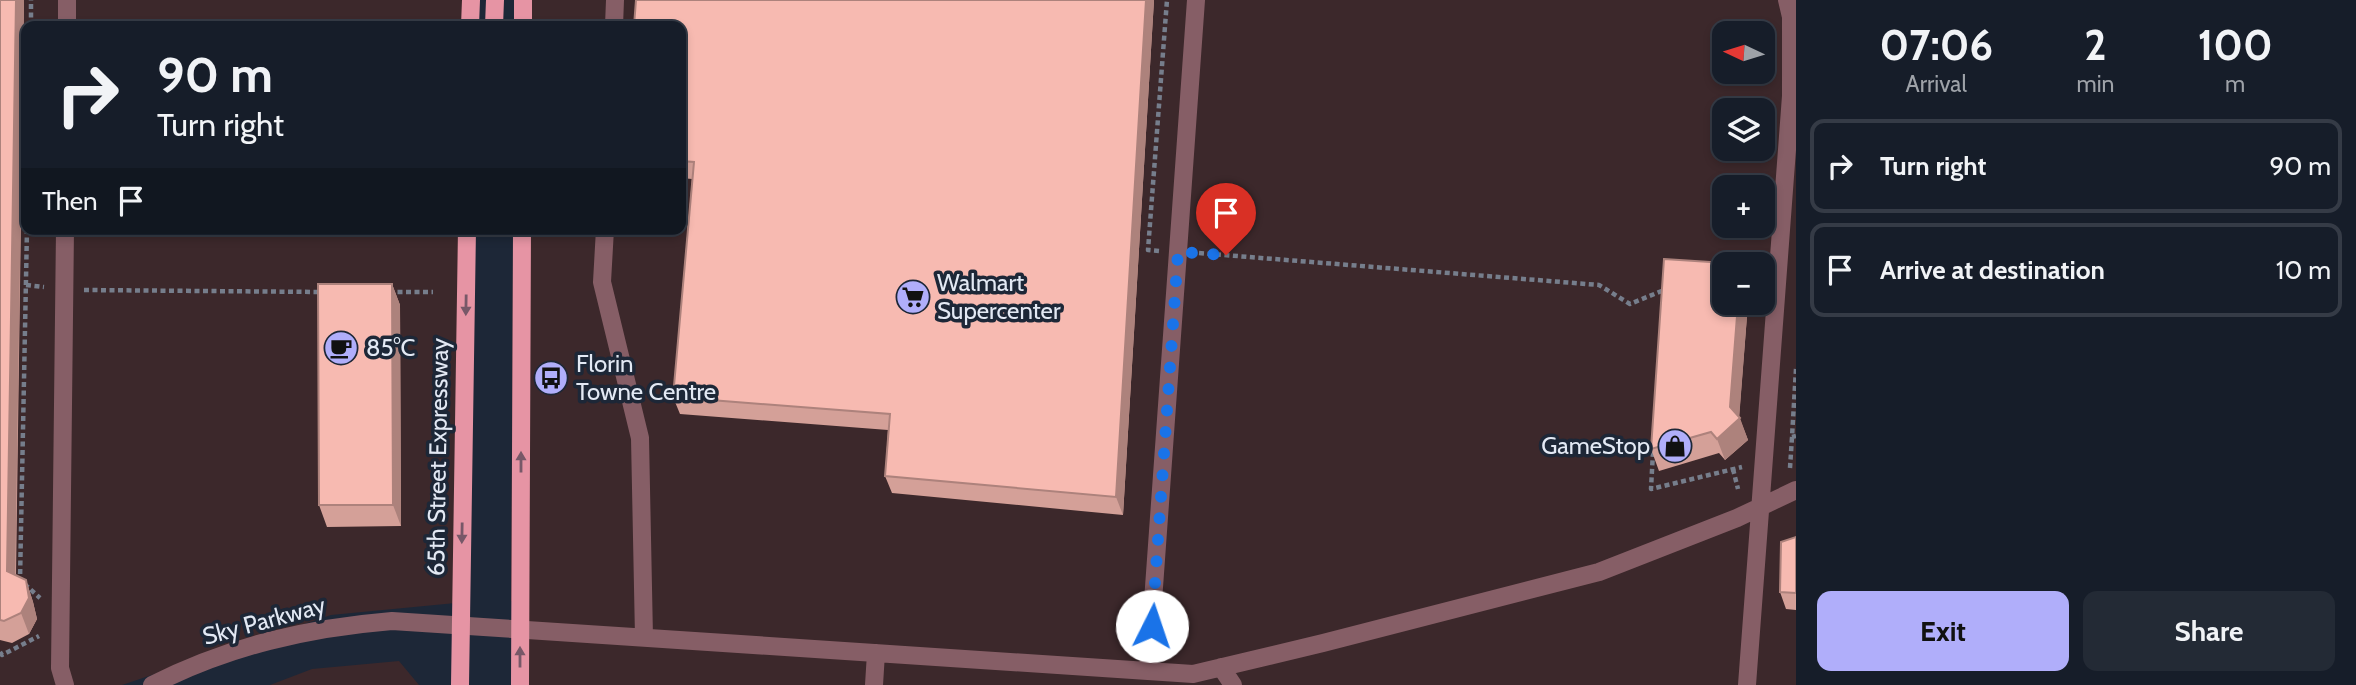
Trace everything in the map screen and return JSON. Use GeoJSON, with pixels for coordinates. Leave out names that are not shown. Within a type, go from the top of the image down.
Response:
{"type":"FeatureCollection","features":[{"type":"Feature","properties":{"kind":"main road"},"geometry":{"type":"LineString","coordinates":[[470,21],[471,0]]}},
{"type":"Feature","properties":{"kind":"main road"},"geometry":{"type":"LineString","coordinates":[[494,21],[495,0]]}},
{"type":"Feature","properties":{"kind":"main road"},"geometry":{"type":"LineString","coordinates":[[523,0],[523,21]]}},
{"type":"Feature","properties":{"kind":"main road","name":"65th Street Expressway"},"geometry":{"type":"LineString","coordinates":[[460,685],[467,235]]}},
{"type":"Feature","properties":{"kind":"main road"},"geometry":{"type":"LineString","coordinates":[[520,685],[522,235]]}},
{"type":"Feature","properties":{"kind":"street"},"geometry":{"type":"LineString","coordinates":[[67,0],[67,21]]}},
{"type":"Feature","properties":{"kind":"street"},"geometry":{"type":"LineString","coordinates":[[614,21],[615,0]]}},
{"type":"Feature","properties":{"kind":"street"},"geometry":{"type":"LineString","coordinates":[[1149,671],[1196,0]]}},
{"type":"Feature","properties":{"kind":"street"},"geometry":{"type":"LineString","coordinates":[[1746,685],[1791,96],[1791,17],[1787,0]]}},
{"type":"Feature","properties":{"kind":"street"},"geometry":{"type":"LineString","coordinates":[[65,235],[60,668],[65,685]]}},
{"type":"Feature","properties":{"kind":"street"},"geometry":{"type":"LineString","coordinates":[[604,235],[602,282],[640,438],[644,637]]}},
{"type":"Feature","properties":{"kind":"street","name":"Sky Parkway"},"geometry":{"type":"LineString","coordinates":[[152,685],[197,664],[261,642],[328,626],[392,621],[1192,674],[1600,572],[1761,508],[1796,490]]}},
{"type":"Feature","properties":{"kind":"street"},"geometry":{"type":"LineString","coordinates":[[874,685],[876,653]]}},
{"type":"Feature","properties":{"kind":"street"},"geometry":{"type":"LineString","coordinates":[[1221,667],[1233,685]]}},
{"type":"Feature","properties":{"kind":"path"},"geometry":{"type":"LineString","coordinates":[[30,21],[31,0]]}},
{"type":"Feature","properties":{"kind":"path"},"geometry":{"type":"LineString","coordinates":[[1167,0],[1148,250],[1598,285],[1630,304],[1664,290]]}},
{"type":"Feature","properties":{"kind":"path"},"geometry":{"type":"LineString","coordinates":[[27,235],[20,580],[42,599],[41,611]]}},
{"type":"Feature","properties":{"kind":"path"},"geometry":{"type":"LineString","coordinates":[[1663,303],[1664,281]]}},
{"type":"Feature","properties":{"kind":"path"},"geometry":{"type":"LineString","coordinates":[[26,285],[64,288],[330,292]]}},
{"type":"Feature","properties":{"kind":"path"},"geometry":{"type":"LineString","coordinates":[[382,292],[433,292]]}},
{"type":"Feature","properties":{"kind":"path"},"geometry":{"type":"LineString","coordinates":[[1790,468],[1796,369]]}},
{"type":"Feature","properties":{"kind":"path"},"geometry":{"type":"LineString","coordinates":[[1653,449],[1651,489],[1733,469]]}},
{"type":"Feature","properties":{"kind":"path"},"geometry":{"type":"LineString","coordinates":[[0,652],[2,655],[41,635],[41,623]]}},
{"type":"Feature","properties":{"kind":"shaded area"},"geometry":{"type":"Polygon","coordinates":[[[0,0],[475,0],[475,21],[21,21],[21,235],[472,235],[466,602],[331,615],[122,685],[0,685],[0,0]]]}},
{"type":"Feature","properties":{"kind":"shaded area","name":"Florin Towne Centre"},"geometry":{"type":"Polygon","coordinates":[[[515,0],[1796,0],[1796,685],[520,685],[519,602],[511,601],[513,235],[686,235],[686,21],[515,21],[515,0]]]}},
{"type":"Feature","properties":{"kind":"shaded area"},"geometry":{"type":"Polygon","coordinates":[[[399,661],[419,685],[270,685],[312,669],[399,661]]]}},
{"type":"Feature","properties":{"kind":"building"},"geometry":{"type":"Polygon","coordinates":[[[0,0],[16,0],[7,571],[26,580],[29,598],[21,613],[4,621],[0,620],[0,0]]]}},
{"type":"Feature","properties":{"kind":"building","name":"Walmart Supercenter"},"geometry":{"type":"Polygon","coordinates":[[[636,0],[1146,0],[1116,497],[885,476],[890,414],[673,397],[694,162],[686,161],[686,21],[634,21],[636,0]]]}},
{"type":"Feature","properties":{"kind":"building"},"geometry":{"type":"Polygon","coordinates":[[[1664,259],[1712,262],[1712,315],[1737,315],[1730,407],[1740,418],[1717,439],[1711,432],[1651,449],[1664,259]]]}},
{"type":"Feature","properties":{"kind":"building"},"geometry":{"type":"Polygon","coordinates":[[[318,284],[392,284],[393,505],[319,505],[318,284]]]}},
{"type":"Feature","properties":{"kind":"building"},"geometry":{"type":"Polygon","coordinates":[[[1796,537],[1796,593],[1780,592],[1781,542],[1796,537]]]}},
{"type":"Feature","properties":{"kind":"place","name":"Walmart Supercenter"},"geometry":{"type":"Point","coordinates":[913,297]}},
{"type":"Feature","properties":{"kind":"place","name":"85°C"},"geometry":{"type":"Point","coordinates":[341,348]}},
{"type":"Feature","properties":{"kind":"place","name":"Florin Towne Centre"},"geometry":{"type":"Point","coordinates":[551,378]}},
{"type":"Feature","properties":{"kind":"place","name":"GameStop"},"geometry":{"type":"Point","coordinates":[1675,446]}},
{"type":"Feature","properties":{"kind":"route"},"geometry":{"type":"LineString","coordinates":[[1152,626],[1178,252],[1226,255]]}}]}
